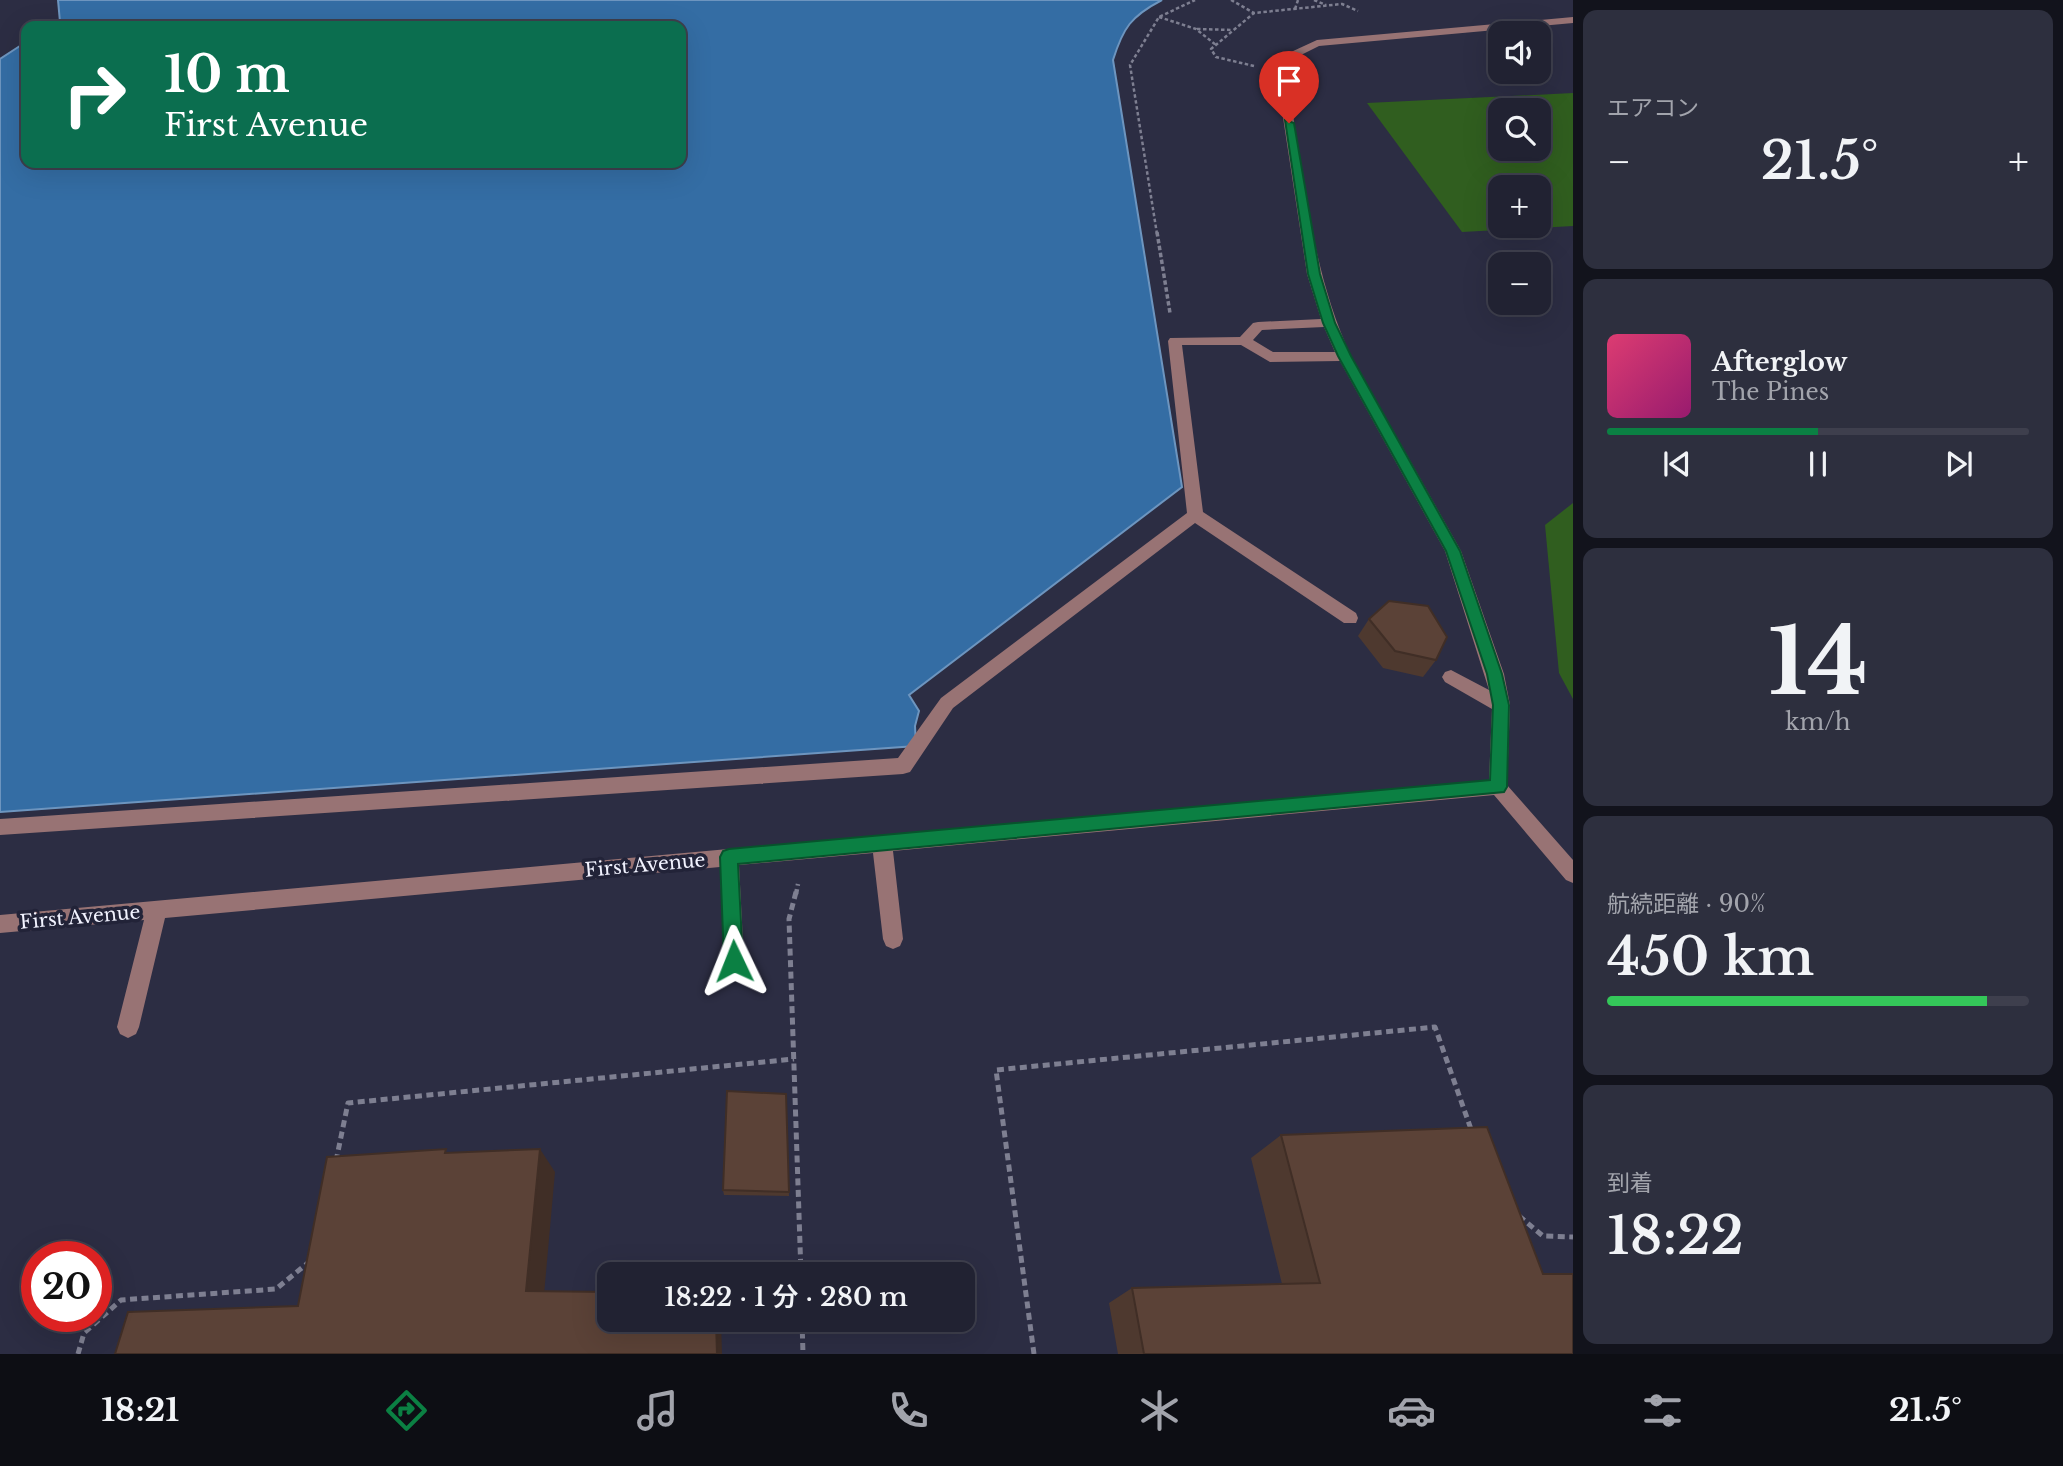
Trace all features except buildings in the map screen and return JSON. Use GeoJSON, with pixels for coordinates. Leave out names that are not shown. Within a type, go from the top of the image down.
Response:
{"type":"FeatureCollection","features":[{"type":"Feature","properties":{"kind":"street"},"geometry":{"type":"LineString","coordinates":[[1573,20],[1317,43],[1295,54],[1281,72],[1314,274],[1329,323],[1344,356],[1453,551],[1494,674],[1501,705],[1498,787],[1573,874]]}},
{"type":"Feature","properties":{"kind":"street"},"geometry":{"type":"LineString","coordinates":[[1244,341],[1258,326],[1329,323]]}},
{"type":"Feature","properties":{"kind":"street"},"geometry":{"type":"LineString","coordinates":[[1344,356],[1269,357],[1244,341],[1175,341],[1195,515],[1350,618]]}},
{"type":"Feature","properties":{"kind":"street"},"geometry":{"type":"LineString","coordinates":[[0,827],[903,766],[947,703],[1195,515]]}},
{"type":"Feature","properties":{"kind":"street"},"geometry":{"type":"LineString","coordinates":[[1451,677],[1501,705]]}},
{"type":"Feature","properties":{"kind":"street","name":"First Avenue"},"geometry":{"type":"LineString","coordinates":[[0,924],[1498,787]]}},
{"type":"Feature","properties":{"kind":"street"},"geometry":{"type":"LineString","coordinates":[[882,843],[893,939]]}},
{"type":"Feature","properties":{"kind":"street"},"geometry":{"type":"LineString","coordinates":[[729,857],[734,961]]}},
{"type":"Feature","properties":{"kind":"street"},"geometry":{"type":"LineString","coordinates":[[128,1027],[158,910]]}},
{"type":"Feature","properties":{"kind":"path"},"geometry":{"type":"LineString","coordinates":[[1175,341],[1130,65],[1159,16],[1195,0]]}},
{"type":"Feature","properties":{"kind":"path"},"geometry":{"type":"LineString","coordinates":[[1231,0],[1254,13]]}},
{"type":"Feature","properties":{"kind":"path"},"geometry":{"type":"LineString","coordinates":[[1295,9],[1298,0]]}},
{"type":"Feature","properties":{"kind":"path"},"geometry":{"type":"LineString","coordinates":[[1314,0],[1327,6]]}},
{"type":"Feature","properties":{"kind":"path"},"geometry":{"type":"LineString","coordinates":[[1159,16],[1196,29],[1233,30]]}},
{"type":"Feature","properties":{"kind":"path"},"geometry":{"type":"LineString","coordinates":[[1196,29],[1216,45]]}},
{"type":"Feature","properties":{"kind":"path"},"geometry":{"type":"LineString","coordinates":[[801,1262],[789,919],[807,850]]}},
{"type":"Feature","properties":{"kind":"path"},"geometry":{"type":"LineString","coordinates":[[1034,1354],[996,1070],[1436,1027],[1476,1144]]}},
{"type":"Feature","properties":{"kind":"path"},"geometry":{"type":"LineString","coordinates":[[334,1167],[348,1103],[794,1059]]}},
{"type":"Feature","properties":{"kind":"path"},"geometry":{"type":"LineString","coordinates":[[1514,1212],[1543,1236],[1573,1237]]}},
{"type":"Feature","properties":{"kind":"path"},"geometry":{"type":"LineString","coordinates":[[78,1354],[84,1333],[121,1300],[276,1289],[316,1257]]}},
{"type":"Feature","properties":{"kind":"path"},"geometry":{"type":"LineString","coordinates":[[802,1332],[803,1354]]}},
{"type":"Feature","properties":{"kind":"green space"},"geometry":{"type":"Polygon","coordinates":[[[1573,93],[1573,226],[1551,227],[1551,175],[1488,175],[1488,231],[1462,232],[1367,103],[1573,93]]]}},
{"type":"Feature","properties":{"kind":"green space"},"geometry":{"type":"Polygon","coordinates":[[[1573,503],[1573,699],[1559,673],[1545,525],[1573,503]]]}},
{"type":"Feature","properties":{"kind":"water"},"geometry":{"type":"Polygon","coordinates":[[[58,0],[1162,0],[1130,24],[1113,60],[1182,487],[909,695],[919,711],[915,726],[916,746],[0,812],[0,59],[21,45],[21,168],[686,168],[686,21],[60,21],[58,0]]]}},
{"type":"Feature","properties":{"kind":"route"},"geometry":{"type":"LineString","coordinates":[[734,961],[729,857],[1498,787],[1501,705],[1494,674],[1453,551],[1344,356],[1329,323],[1314,274],[1289,123]]}}]}
